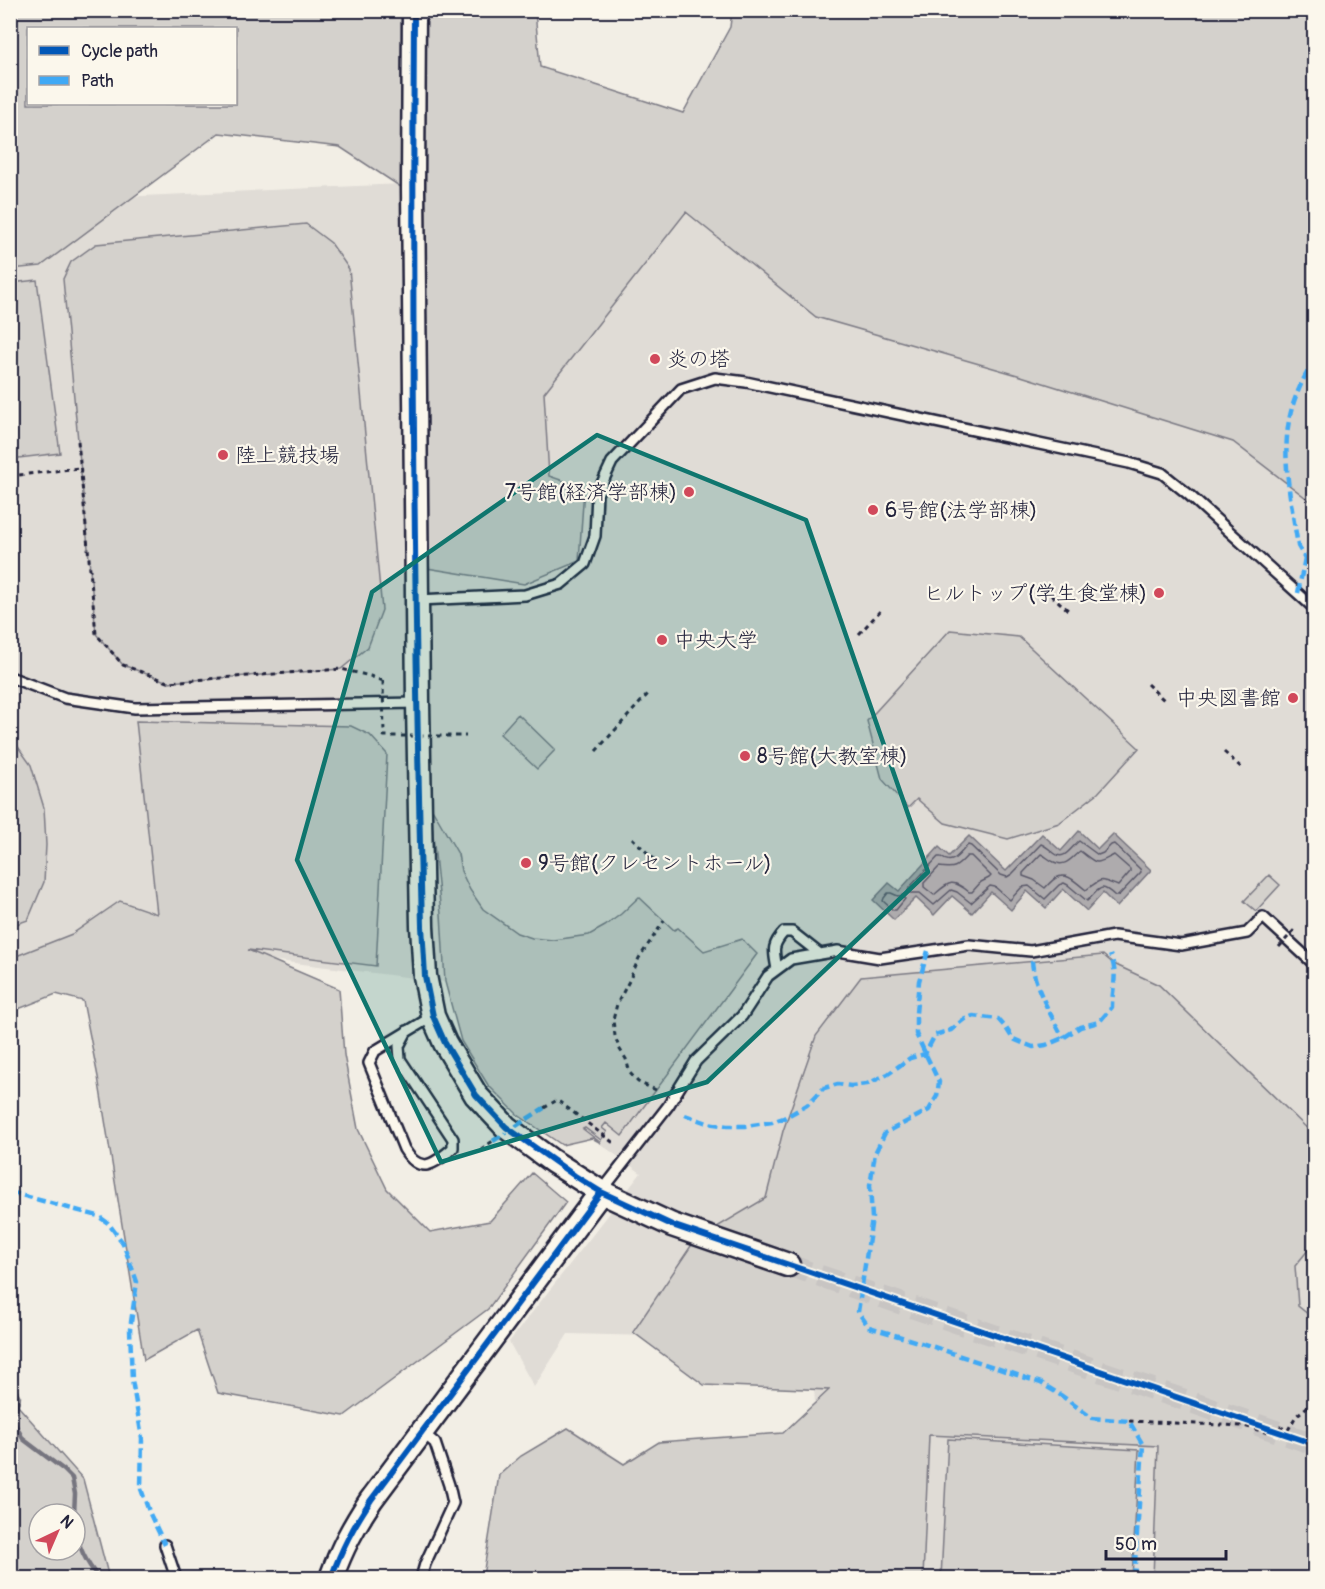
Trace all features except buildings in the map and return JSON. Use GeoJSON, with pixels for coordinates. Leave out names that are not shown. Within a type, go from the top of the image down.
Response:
{"type":"FeatureCollection","features":[{"type":"Feature","properties":{"kind":"street"},"geometry":{"type":"LineString","coordinates":[[414,10],[416,600],[422,926],[425,976],[433,1016],[445,1043],[476,1095],[506,1127],[552,1161],[601,1192],[672,1226],[789,1265]]}},
{"type":"Feature","properties":{"kind":"street"},"geometry":{"type":"LineString","coordinates":[[332,1578],[353,1526],[371,1500],[601,1192]]}},
{"type":"Feature","properties":{"kind":"lane"},"geometry":{"type":"LineString","coordinates":[[416,600],[525,595],[561,584],[585,564],[595,537],[597,494],[612,462],[681,389],[715,378],[746,382],[1118,460],[1162,473],[1314,608]]}},
{"type":"Feature","properties":{"kind":"lane"},"geometry":{"type":"LineString","coordinates":[[10,677],[65,698],[135,708],[418,704]]}},
{"type":"Feature","properties":{"kind":"lane"},"geometry":{"type":"LineString","coordinates":[[601,1192],[668,1106],[696,1061],[742,1016],[768,976],[791,958],[838,951],[880,958],[969,945],[1031,951],[1114,936],[1181,945],[1247,933],[1263,916],[1314,964]]}},
{"type":"Feature","properties":{"kind":"lane"},"geometry":{"type":"LineString","coordinates":[[777,969],[774,951],[776,941],[784,932],[792,932],[820,954]]}},
{"type":"Feature","properties":{"kind":"lane"},"geometry":{"type":"LineString","coordinates":[[407,1031],[399,1046],[400,1059],[453,1139],[453,1148],[435,1163],[426,1166],[416,1163],[404,1149],[369,1063],[375,1051],[407,1031],[433,1016]]}},
{"type":"Feature","properties":{"kind":"lane"},"geometry":{"type":"LineString","coordinates":[[421,1578],[425,1564],[453,1503],[435,1443],[422,1432]]}},
{"type":"Feature","properties":{"kind":"lane"},"geometry":{"type":"LineString","coordinates":[[165,1545],[176,1578]]}},
{"type":"Feature","properties":{"kind":"path"},"geometry":{"type":"LineString","coordinates":[[78,441],[96,634],[123,665],[168,682],[341,669],[382,681],[384,735],[466,736]]}},
{"type":"Feature","properties":{"kind":"path"},"geometry":{"type":"LineString","coordinates":[[10,476],[81,468]]}},
{"type":"Feature","properties":{"kind":"path"},"geometry":{"type":"LineString","coordinates":[[1051,595],[1069,611]]}},
{"type":"Feature","properties":{"kind":"path"},"geometry":{"type":"LineString","coordinates":[[859,634],[881,610]]}},
{"type":"Feature","properties":{"kind":"path"},"geometry":{"type":"LineString","coordinates":[[1147,684],[1165,700]]}},
{"type":"Feature","properties":{"kind":"path"},"geometry":{"type":"LineString","coordinates":[[596,751],[648,694]]}},
{"type":"Feature","properties":{"kind":"path"},"geometry":{"type":"LineString","coordinates":[[1224,752],[1243,769]]}},
{"type":"Feature","properties":{"kind":"path"},"geometry":{"type":"LineString","coordinates":[[632,838],[657,862]]}},
{"type":"Feature","properties":{"kind":"path"},"geometry":{"type":"LineString","coordinates":[[656,1090],[638,1082],[630,1073],[615,1036],[613,1020],[617,1004],[639,958],[664,921]]}},
{"type":"Feature","properties":{"kind":"path"},"geometry":{"type":"LineString","coordinates":[[1279,947],[1297,927]]}},
{"type":"Feature","properties":{"kind":"path"},"geometry":{"type":"LineString","coordinates":[[544,1108],[557,1100],[615,1144]]}},
{"type":"Feature","properties":{"kind":"path"},"geometry":{"type":"LineString","coordinates":[[481,1149],[493,1141]]}},
{"type":"Feature","properties":{"kind":"path"},"geometry":{"type":"LineString","coordinates":[[1129,1422],[1244,1426],[1268,1433],[1280,1428],[1288,1430],[1296,1416],[1314,1402]]}},
{"type":"Feature","properties":{"kind":"highlighted area"},"geometry":{"type":"Polygon","coordinates":[[[597,435],[806,520],[928,872],[707,1082],[441,1162],[297,860],[372,592],[597,435]]]}},
{"type":"Feature","properties":{"kind":"shaded area"},"geometry":{"type":"Polygon","coordinates":[[[10,11],[535,11],[540,67],[683,113],[730,27],[732,11],[1314,11],[1314,504],[1233,442],[1021,376],[816,317],[686,212],[544,393],[549,476],[584,488],[579,561],[524,584],[421,567],[410,193],[340,147],[219,133],[41,266],[11,269],[10,11]]]}},
{"type":"Feature","properties":{"kind":"shaded area","name":"中央大学"},"geometry":{"type":"Polygon","coordinates":[[[733,158],[1314,344],[1314,1578],[826,1578],[811,1340],[568,1334],[534,1387],[509,1342],[641,1173],[592,1138],[562,1145],[518,1115],[488,1085],[461,1041],[445,982],[90,937],[11,967],[10,202],[424,183],[733,158]]]}},
{"type":"Feature","properties":{"kind":"shaded area","name":"陸上競技場"},"geometry":{"type":"Polygon","coordinates":[[[306,224],[331,243],[349,269],[382,610],[368,647],[341,669],[168,682],[123,665],[96,634],[63,279],[71,262],[96,244],[306,224]]]}},
{"type":"Feature","properties":{"kind":"shaded area"},"geometry":{"type":"Polygon","coordinates":[[[37,280],[60,453],[11,459],[11,283],[37,280]]]}},
{"type":"Feature","properties":{"kind":"shaded area"},"geometry":{"type":"Polygon","coordinates":[[[950,630],[1019,637],[1139,748],[1098,793],[1059,823],[1008,839],[945,823],[917,799],[908,808],[882,779],[867,721],[950,630]]]}},
{"type":"Feature","properties":{"kind":"shaded area"},"geometry":{"type":"Polygon","coordinates":[[[518,714],[555,750],[537,769],[500,734],[518,714]]]}},
{"type":"Feature","properties":{"kind":"shaded area"},"geometry":{"type":"Polygon","coordinates":[[[136,721],[351,726],[370,735],[387,754],[376,966],[248,950],[339,989],[344,1055],[358,1129],[387,1189],[430,1232],[490,1221],[532,1173],[566,1202],[488,1309],[344,1416],[218,1393],[197,1330],[144,1360],[98,1077],[83,1001],[56,994],[11,1012],[11,958],[72,934],[120,901],[157,914],[136,721]]]}},
{"type":"Feature","properties":{"kind":"shaded area"},"geometry":{"type":"Polygon","coordinates":[[[11,737],[31,765],[44,808],[46,845],[44,882],[28,920],[11,926],[11,737]]]}},
{"type":"Feature","properties":{"kind":"shaded area"},"geometry":{"type":"Polygon","coordinates":[[[430,805],[458,854],[461,871],[470,890],[483,909],[517,933],[532,938],[553,940],[589,935],[621,914],[639,897],[674,930],[678,928],[704,951],[742,939],[757,954],[622,1136],[606,1123],[602,1128],[607,1132],[601,1140],[585,1128],[583,1129],[601,1143],[592,1138],[562,1145],[518,1115],[488,1085],[461,1041],[445,982],[430,805]]]}},
{"type":"Feature","properties":{"kind":"shaded area"},"geometry":{"type":"Polygon","coordinates":[[[1269,875],[1280,885],[1256,911],[1244,901],[1269,875]]]}},
{"type":"Feature","properties":{"kind":"shaded area"},"geometry":{"type":"Polygon","coordinates":[[[1103,955],[1114,964],[1159,985],[1314,1135],[1314,1243],[1295,1266],[1298,1306],[1314,1319],[1314,1578],[1153,1578],[1158,1446],[929,1435],[923,1578],[481,1578],[499,1475],[521,1456],[568,1428],[624,1464],[659,1442],[783,1433],[829,1390],[704,1385],[633,1332],[695,1240],[766,1198],[783,1131],[816,1036],[861,977],[1103,955]]]}},
{"type":"Feature","properties":{"kind":"shaded area"},"geometry":{"type":"Polygon","coordinates":[[[10,1397],[83,1479],[109,1578],[11,1578],[10,1397]]]}},
{"type":"Feature","properties":{"kind":"shaded area"},"geometry":{"type":"Polygon","coordinates":[[[948,1439],[1139,1450],[1132,1578],[941,1578],[948,1439]]]}},
{"type":"Feature","properties":{"kind":"water"},"geometry":{"type":"Polygon","coordinates":[[[1079,831],[1098,849],[1113,834],[1151,870],[1117,907],[1103,893],[1087,911],[1063,889],[1046,908],[1027,891],[1011,910],[991,892],[972,913],[952,896],[934,915],[916,898],[894,920],[873,900],[889,883],[899,891],[939,847],[949,856],[969,836],[1006,871],[1042,834],[1061,851],[1079,831]]]}},
{"type":"Feature","properties":{"kind":"waterway"},"geometry":{"type":"LineString","coordinates":[[10,1381],[19,1397],[13,1420],[23,1439],[72,1478],[75,1502]]}},
{"type":"Feature","properties":{"kind":"waterway"},"geometry":{"type":"LineString","coordinates":[[87,1560],[99,1578]]}},
{"type":"Feature","properties":{"kind":"tunnel"},"geometry":{"type":"LineString","coordinates":[[788,1265],[1314,1444]]}},
{"type":"Feature","properties":{"kind":"marked path"},"geometry":{"type":"LineString","coordinates":[[1314,360],[1292,408],[1286,447],[1289,487],[1298,546],[1305,558],[1314,566]]}},
{"type":"Feature","properties":{"kind":"marked path"},"geometry":{"type":"LineString","coordinates":[[1298,593],[1305,558]]}},
{"type":"Feature","properties":{"kind":"marked path"},"geometry":{"type":"LineString","coordinates":[[928,951],[919,981],[916,1034],[939,1082],[937,1096],[929,1110],[885,1133],[875,1153],[870,1185],[872,1218],[858,1312],[869,1327],[1041,1383],[1092,1418],[1129,1421],[1143,1445],[1134,1578]]}},
{"type":"Feature","properties":{"kind":"marked path"},"geometry":{"type":"LineString","coordinates":[[685,1115],[707,1123],[727,1126],[746,1126],[784,1118],[807,1105],[824,1088],[838,1084],[851,1086],[867,1084],[888,1074],[910,1058],[925,1054],[935,1035],[951,1030],[963,1020],[973,1016],[998,1019],[1013,1039],[1033,1047],[1046,1045],[1080,1027],[1099,1022],[1112,1007],[1115,975],[1110,955]]}},
{"type":"Feature","properties":{"kind":"marked path"},"geometry":{"type":"LineString","coordinates":[[1032,961],[1040,991],[1063,1038]]}},
{"type":"Feature","properties":{"kind":"marked path"},"geometry":{"type":"LineString","coordinates":[[493,1141],[544,1108]]}},
{"type":"Feature","properties":{"kind":"marked path"},"geometry":{"type":"LineString","coordinates":[[10,1192],[98,1216],[108,1223],[123,1243],[137,1282],[130,1329],[132,1380],[142,1438],[141,1489],[165,1545]]}},
{"type":"Feature","properties":{"kind":"cycle path"},"geometry":{"type":"LineString","coordinates":[[414,10],[414,468],[422,926],[425,976],[433,1016],[445,1043],[476,1095],[506,1127],[575,1176],[601,1192],[672,1225],[1314,1444]]}},
{"type":"Feature","properties":{"kind":"cycle path"},"geometry":{"type":"LineString","coordinates":[[331,1578],[348,1538],[371,1500],[601,1192]]}},
{"type":"Feature","properties":{"kind":"place","name":"炎の塔"},"geometry":{"type":"Point","coordinates":[655,359]}},
{"type":"Feature","properties":{"kind":"place","name":"陸上競技場"},"geometry":{"type":"Point","coordinates":[223,455]}},
{"type":"Feature","properties":{"kind":"place","name":"7号館(経済学部棟)"},"geometry":{"type":"Point","coordinates":[689,492]}},
{"type":"Feature","properties":{"kind":"place","name":"6号館(法学部棟)"},"geometry":{"type":"Point","coordinates":[873,510]}},
{"type":"Feature","properties":{"kind":"place","name":"ヒルトップ(学生食堂棟)"},"geometry":{"type":"Point","coordinates":[1159,593]}},
{"type":"Feature","properties":{"kind":"place","name":"中央大学"},"geometry":{"type":"Point","coordinates":[662,640]}},
{"type":"Feature","properties":{"kind":"place","name":"中央図書館"},"geometry":{"type":"Point","coordinates":[1293,698]}},
{"type":"Feature","properties":{"kind":"place","name":"8号館(大教室棟)"},"geometry":{"type":"Point","coordinates":[745,756]}},
{"type":"Feature","properties":{"kind":"place","name":"9号館(クレセントホール)"},"geometry":{"type":"Point","coordinates":[526,863]}}]}
